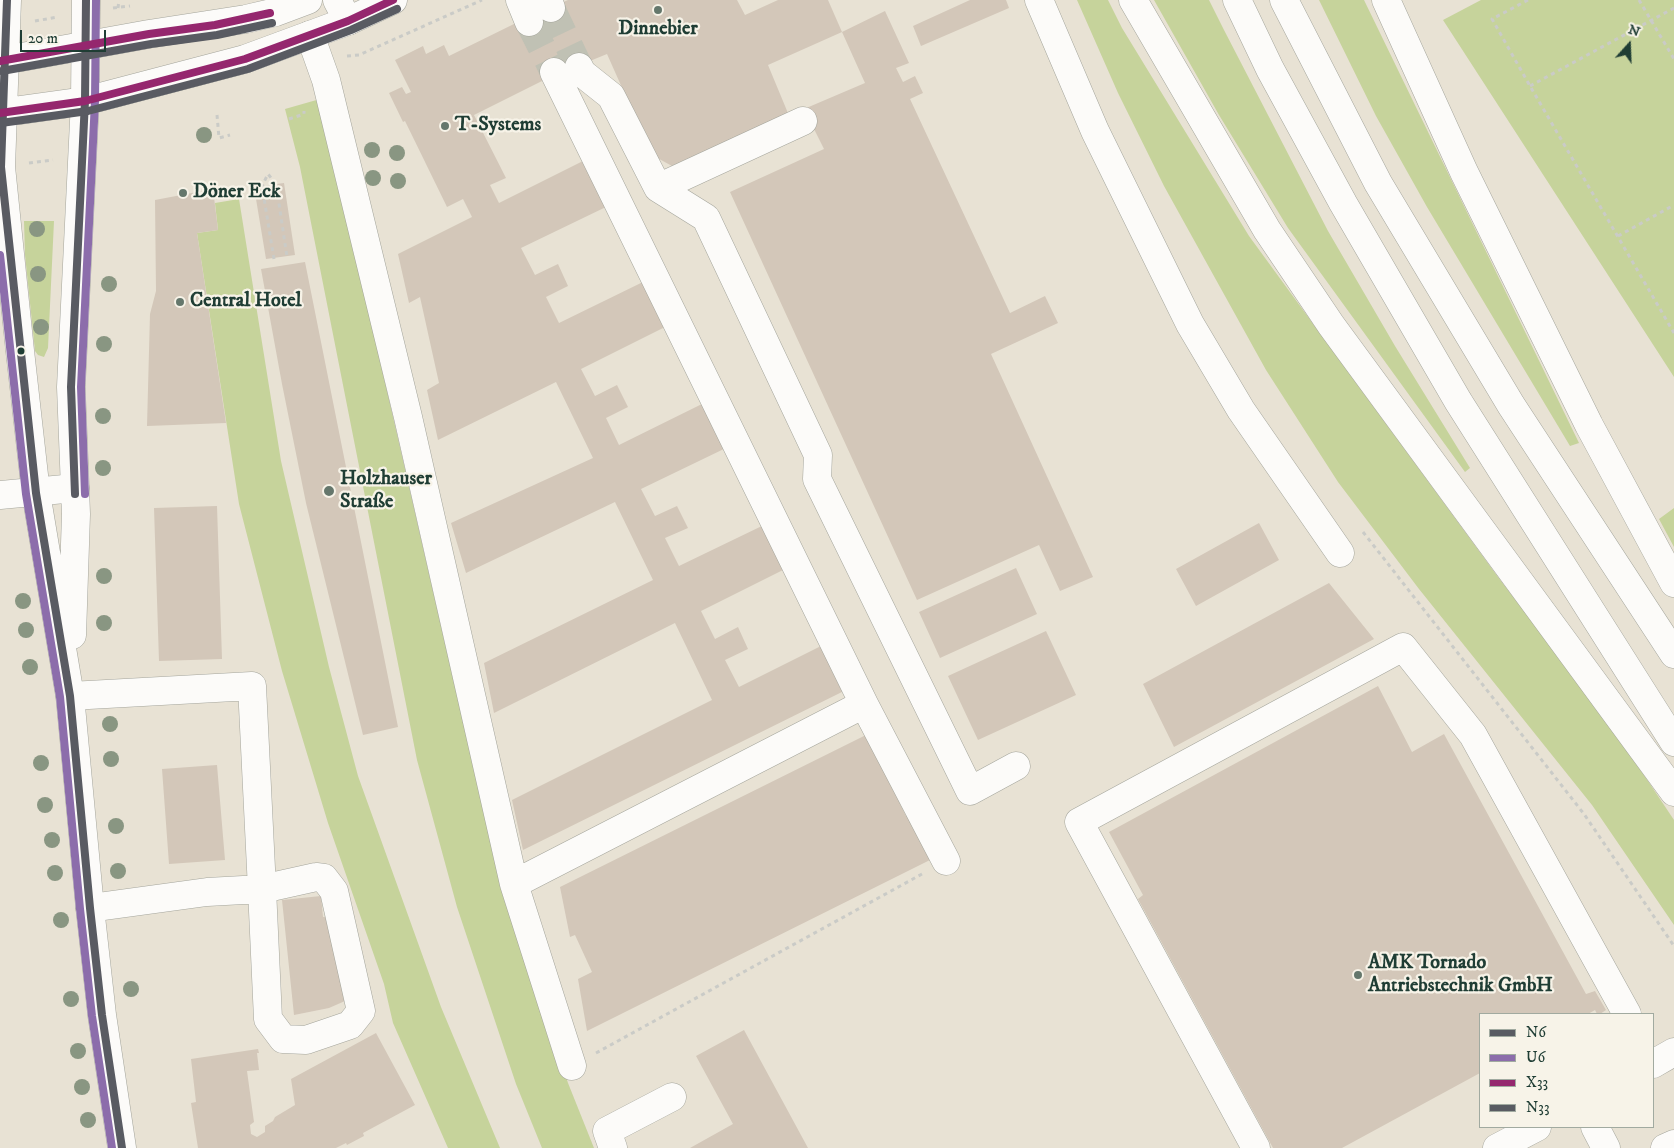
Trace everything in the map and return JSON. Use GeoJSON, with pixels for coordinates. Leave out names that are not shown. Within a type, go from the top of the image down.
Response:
{"type":"FeatureCollection","features":[{"type":"Feature","properties":{"kind":"main road"},"geometry":{"type":"LineString","coordinates":[[7,0],[2,61],[1,167],[36,492],[70,696],[102,1014],[122,1148]]}},
{"type":"Feature","properties":{"kind":"main road"},"geometry":{"type":"LineString","coordinates":[[70,696],[76,514],[70,387],[84,101],[86,0]]}},
{"type":"Feature","properties":{"kind":"main road"},"geometry":{"type":"LineString","coordinates":[[2,61],[86,45],[246,19],[276,12],[308,0]]}},
{"type":"Feature","properties":{"kind":"main road"},"geometry":{"type":"LineString","coordinates":[[2,113],[84,101],[245,59],[315,47],[342,10],[393,0]]}},
{"type":"Feature","properties":{"kind":"main road"},"geometry":{"type":"LineString","coordinates":[[1039,0],[1095,131],[1190,324],[1241,410],[1340,553]]}},
{"type":"Feature","properties":{"kind":"main road"},"geometry":{"type":"LineString","coordinates":[[1133,0],[1267,230],[1331,325],[1674,792]]}},
{"type":"Feature","properties":{"kind":"main road"},"geometry":{"type":"LineString","coordinates":[[1237,0],[1270,69],[1334,186],[1458,401],[1674,742]]}},
{"type":"Feature","properties":{"kind":"main road"},"geometry":{"type":"LineString","coordinates":[[1284,0],[1378,183],[1511,405],[1674,654]]}},
{"type":"Feature","properties":{"kind":"main road"},"geometry":{"type":"LineString","coordinates":[[1386,0],[1468,181],[1590,425],[1674,583]]}},
{"type":"Feature","properties":{"kind":"main road"},"geometry":{"type":"LineString","coordinates":[[315,47],[408,417],[514,884],[572,1066]]}},
{"type":"Feature","properties":{"kind":"main road"},"geometry":{"type":"LineString","coordinates":[[946,861],[864,704],[609,185],[566,69],[582,73],[611,96],[658,188],[706,218],[818,455],[817,480],[970,790],[1016,766]]}},
{"type":"Feature","properties":{"kind":"main road"},"geometry":{"type":"LineString","coordinates":[[658,188],[803,121]]}},
{"type":"Feature","properties":{"kind":"main road"},"geometry":{"type":"LineString","coordinates":[[0,495],[75,488]]}},
{"type":"Feature","properties":{"kind":"main road"},"geometry":{"type":"LineString","coordinates":[[1256,1148],[1078,822],[1403,647],[1473,735],[1626,1013]]}},
{"type":"Feature","properties":{"kind":"main road"},"geometry":{"type":"LineString","coordinates":[[70,696],[252,686],[262,889],[268,1020],[283,1039],[306,1040],[350,1025],[360,1011],[334,892],[324,878],[316,877],[262,889],[207,892],[90,908]]}},
{"type":"Feature","properties":{"kind":"main road"},"geometry":{"type":"LineString","coordinates":[[514,884],[864,704]]}},
{"type":"Feature","properties":{"kind":"main road"},"geometry":{"type":"LineString","coordinates":[[613,1148],[607,1131],[672,1097]]}},
{"type":"Feature","properties":{"kind":"main road"},"geometry":{"type":"LineString","coordinates":[[1497,1148],[1535,1128]]}},
{"type":"Feature","properties":{"kind":"main road"},"geometry":{"type":"LineString","coordinates":[[1596,1128],[1606,1148]]}},
{"type":"Feature","properties":{"kind":"main road"},"geometry":{"type":"LineString","coordinates":[[1665,1148],[1674,1144]]}},
{"type":"Feature","properties":{"kind":"path"},"geometry":{"type":"LineString","coordinates":[[315,47],[359,56],[482,0]]}},
{"type":"Feature","properties":{"kind":"path"},"geometry":{"type":"LineString","coordinates":[[1528,0],[1492,19],[1674,332]]}},
{"type":"Feature","properties":{"kind":"path"},"geometry":{"type":"LineString","coordinates":[[1639,0],[1674,59]]}},
{"type":"Feature","properties":{"kind":"path"},"geometry":{"type":"LineString","coordinates":[[1530,86],[1674,8]]}},
{"type":"Feature","properties":{"kind":"path"},"geometry":{"type":"LineString","coordinates":[[289,118],[304,114],[303,105]]}},
{"type":"Feature","properties":{"kind":"path"},"geometry":{"type":"LineString","coordinates":[[217,115],[219,138],[230,135]]}},
{"type":"Feature","properties":{"kind":"path"},"geometry":{"type":"LineString","coordinates":[[24,164],[53,160]]}},
{"type":"Feature","properties":{"kind":"path"},"geometry":{"type":"LineString","coordinates":[[274,259],[262,186],[268,174],[276,184],[288,257]]}},
{"type":"Feature","properties":{"kind":"path"},"geometry":{"type":"LineString","coordinates":[[1618,236],[1674,205]]}},
{"type":"Feature","properties":{"kind":"path"},"geometry":{"type":"LineString","coordinates":[[1361,530],[1584,814],[1674,946]]}},
{"type":"Feature","properties":{"kind":"path"},"geometry":{"type":"LineString","coordinates":[[604,1050],[787,947],[946,861]]}},
{"type":"Feature","properties":{"kind":"green space"},"geometry":{"type":"Polygon","coordinates":[[[1077,0],[1108,0],[1122,28],[1249,236],[1498,577],[1554,650],[1642,772],[1674,820],[1674,925],[1592,805],[1419,589],[1338,482],[1266,370],[1164,186],[1118,93],[1077,0]]]}},
{"type":"Feature","properties":{"kind":"green space"},"geometry":{"type":"Polygon","coordinates":[[[1154,0],[1209,0],[1328,231],[1395,346],[1470,468],[1465,472],[1288,228],[1219,115],[1154,0]]]}},
{"type":"Feature","properties":{"kind":"green space"},"geometry":{"type":"Polygon","coordinates":[[[1319,0],[1364,0],[1579,443],[1570,446],[1427,207],[1376,116],[1319,0]]]}},
{"type":"Feature","properties":{"kind":"green space"},"geometry":{"type":"Polygon","coordinates":[[[1481,0],[1674,0],[1674,377],[1443,20],[1481,0]]]}},
{"type":"Feature","properties":{"kind":"green space"},"geometry":{"type":"Polygon","coordinates":[[[320,99],[492,848],[568,1083],[594,1148],[542,1148],[516,1084],[457,907],[417,760],[300,167],[285,109],[320,99]]]}},
{"type":"Feature","properties":{"kind":"green space"},"geometry":{"type":"Polygon","coordinates":[[[239,199],[281,461],[329,667],[358,776],[441,1007],[500,1148],[448,1148],[393,1023],[384,984],[328,823],[282,671],[239,504],[197,233],[218,230],[215,203],[239,199]]]}},
{"type":"Feature","properties":{"kind":"green space"},"geometry":{"type":"Polygon","coordinates":[[[24,221],[54,221],[48,348],[44,357],[38,355],[35,351],[25,255],[24,221]]]}},
{"type":"Feature","properties":{"kind":"green space"},"geometry":{"type":"Polygon","coordinates":[[[1674,508],[1674,547],[1659,519],[1674,508]]]}},
{"type":"Feature","properties":{"kind":"building"},"geometry":{"type":"Polygon","coordinates":[[[568,0],[737,0],[745,15],[778,0],[828,0],[842,32],[768,65],[790,118],[672,166],[652,155],[607,54],[546,79],[474,115],[506,178],[490,185],[499,203],[585,160],[608,206],[521,248],[535,275],[558,264],[568,286],[546,297],[559,323],[645,281],[667,326],[581,369],[595,396],[617,385],[628,407],[606,418],[619,445],[706,402],[728,447],[641,489],[655,516],[677,506],[688,528],[665,538],[679,566],[766,524],[787,568],[701,611],[715,639],[738,627],[748,649],[725,660],[739,687],[825,644],[848,689],[523,850],[512,800],[712,700],[675,623],[494,713],[484,663],[653,580],[615,502],[466,573],[451,523],[593,458],[556,382],[438,440],[427,390],[439,383],[420,297],[409,303],[398,254],[472,217],[463,199],[447,207],[405,121],[403,122],[389,93],[402,87],[406,94],[411,92],[395,60],[423,46],[426,54],[444,45],[449,56],[568,0]]]}},
{"type":"Feature","properties":{"kind":"building"},"geometry":{"type":"Polygon","coordinates":[[[970,0],[1006,0],[1009,8],[921,46],[913,26],[970,0]]]}},
{"type":"Feature","properties":{"kind":"building"},"geometry":{"type":"Polygon","coordinates":[[[885,11],[909,63],[896,68],[903,82],[915,76],[923,93],[910,99],[1010,313],[1045,296],[1058,323],[991,354],[1093,577],[1060,591],[1039,545],[917,600],[730,192],[824,149],[804,109],[865,83],[842,32],[885,11]]]}},
{"type":"Feature","properties":{"kind":"building"},"geometry":{"type":"Polygon","coordinates":[[[284,183],[295,255],[266,259],[254,187],[284,183]]]}},
{"type":"Feature","properties":{"kind":"building","name":"Central Hotel"},"geometry":{"type":"Polygon","coordinates":[[[213,189],[218,230],[197,233],[226,423],[147,426],[150,314],[156,291],[155,200],[213,189]]]}},
{"type":"Feature","properties":{"kind":"building"},"geometry":{"type":"Polygon","coordinates":[[[305,262],[398,727],[363,735],[306,503],[261,269],[305,262]]]}},
{"type":"Feature","properties":{"kind":"building"},"geometry":{"type":"Polygon","coordinates":[[[217,506],[222,659],[159,661],[154,508],[217,506]]]}},
{"type":"Feature","properties":{"kind":"building"},"geometry":{"type":"Polygon","coordinates":[[[1259,523],[1279,560],[1196,606],[1176,569],[1259,523]]]}},
{"type":"Feature","properties":{"kind":"building"},"geometry":{"type":"Polygon","coordinates":[[[1016,568],[1037,614],[940,658],[919,612],[1016,568]]]}},
{"type":"Feature","properties":{"kind":"building"},"geometry":{"type":"Polygon","coordinates":[[[1329,583],[1374,639],[1174,747],[1143,684],[1329,583]]]}},
{"type":"Feature","properties":{"kind":"building"},"geometry":{"type":"Polygon","coordinates":[[[1046,631],[1076,695],[978,740],[948,676],[1046,631]]]}},
{"type":"Feature","properties":{"kind":"building"},"geometry":{"type":"Polygon","coordinates":[[[1378,686],[1412,752],[1444,734],[1586,994],[1595,991],[1606,1010],[1602,1013],[1596,1013],[1595,1010],[1590,1013],[1479,1013],[1479,1074],[1342,1148],[1273,1148],[1138,899],[1143,895],[1109,832],[1378,686]]]}},
{"type":"Feature","properties":{"kind":"building"},"geometry":{"type":"Polygon","coordinates":[[[870,733],[888,779],[906,816],[910,815],[932,859],[587,1031],[578,979],[592,972],[575,935],[570,937],[560,887],[870,733]]]}},
{"type":"Feature","properties":{"kind":"building"},"geometry":{"type":"Polygon","coordinates":[[[217,765],[225,860],[169,864],[162,769],[217,765]]]}},
{"type":"Feature","properties":{"kind":"building"},"geometry":{"type":"Polygon","coordinates":[[[321,896],[323,917],[331,916],[345,1001],[329,1008],[294,1015],[282,900],[321,896]]]}},
{"type":"Feature","properties":{"kind":"building"},"geometry":{"type":"Polygon","coordinates":[[[744,1030],[808,1148],[690,1148],[733,1124],[696,1056],[744,1030]]]}},
{"type":"Feature","properties":{"kind":"building"},"geometry":{"type":"Polygon","coordinates":[[[376,1033],[415,1105],[363,1133],[364,1136],[347,1145],[346,1143],[336,1148],[198,1148],[191,1103],[196,1102],[191,1059],[258,1049],[259,1070],[247,1071],[254,1122],[250,1125],[251,1134],[257,1137],[265,1132],[265,1126],[273,1121],[275,1117],[295,1105],[291,1079],[376,1033]]]}},
{"type":"Feature","properties":{"kind":"tunnel"},"geometry":{"type":"LineString","coordinates":[[551,8],[579,67]]}},
{"type":"Feature","properties":{"kind":"tunnel"},"geometry":{"type":"LineString","coordinates":[[529,22],[554,72]]}},
{"type":"Feature","properties":{"kind":"transit line","name":"N6"},"geometry":{"type":"LineString","coordinates":[[7,0],[1,167],[36,493],[70,696],[102,1015],[122,1148]]}},
{"type":"Feature","properties":{"kind":"transit line","name":"N6"},"geometry":{"type":"LineString","coordinates":[[75,494],[71,387],[85,101],[86,0]]}},
{"type":"Feature","properties":{"kind":"transit line","name":"U6"},"geometry":{"type":"LineString","coordinates":[[85,494],[81,387],[95,101],[96,0]]}},
{"type":"Feature","properties":{"kind":"transit line","name":"X33"},"geometry":{"type":"LineString","coordinates":[[0,113],[85,101],[245,59],[348,21],[393,0]]}},
{"type":"Feature","properties":{"kind":"transit line","name":"N33"},"geometry":{"type":"LineString","coordinates":[[1,123],[88,111],[248,69],[351,30],[397,9]]}},
{"type":"Feature","properties":{"kind":"transit line","name":"X33"},"geometry":{"type":"LineString","coordinates":[[0,61],[149,34],[215,25],[270,13]]}},
{"type":"Feature","properties":{"kind":"transit line","name":"N33"},"geometry":{"type":"LineString","coordinates":[[2,71],[151,44],[217,35],[272,23]]}},
{"type":"Feature","properties":{"kind":"transit line","name":"U6"},"geometry":{"type":"LineString","coordinates":[[0,255],[26,494],[60,697],[92,1016],[112,1148]]}},
{"type":"Feature","properties":{"kind":"place","name":"Dinnebier"},"geometry":{"type":"Point","coordinates":[658,10]}},
{"type":"Feature","properties":{"kind":"place","name":"T-Systems"},"geometry":{"type":"Point","coordinates":[445,126]}},
{"type":"Feature","properties":{"kind":"place","name":"Döner Eck"},"geometry":{"type":"Point","coordinates":[183,193]}},
{"type":"Feature","properties":{"kind":"place","name":"Central Hotel"},"geometry":{"type":"Point","coordinates":[180,302]}},
{"type":"Feature","properties":{"kind":"place","name":"Holzhauser Straße"},"geometry":{"type":"Point","coordinates":[329,491]}},
{"type":"Feature","properties":{"kind":"place","name":"AMK Tornado Antriebstechnik GmbH"},"geometry":{"type":"Point","coordinates":[1358,975]}}]}
